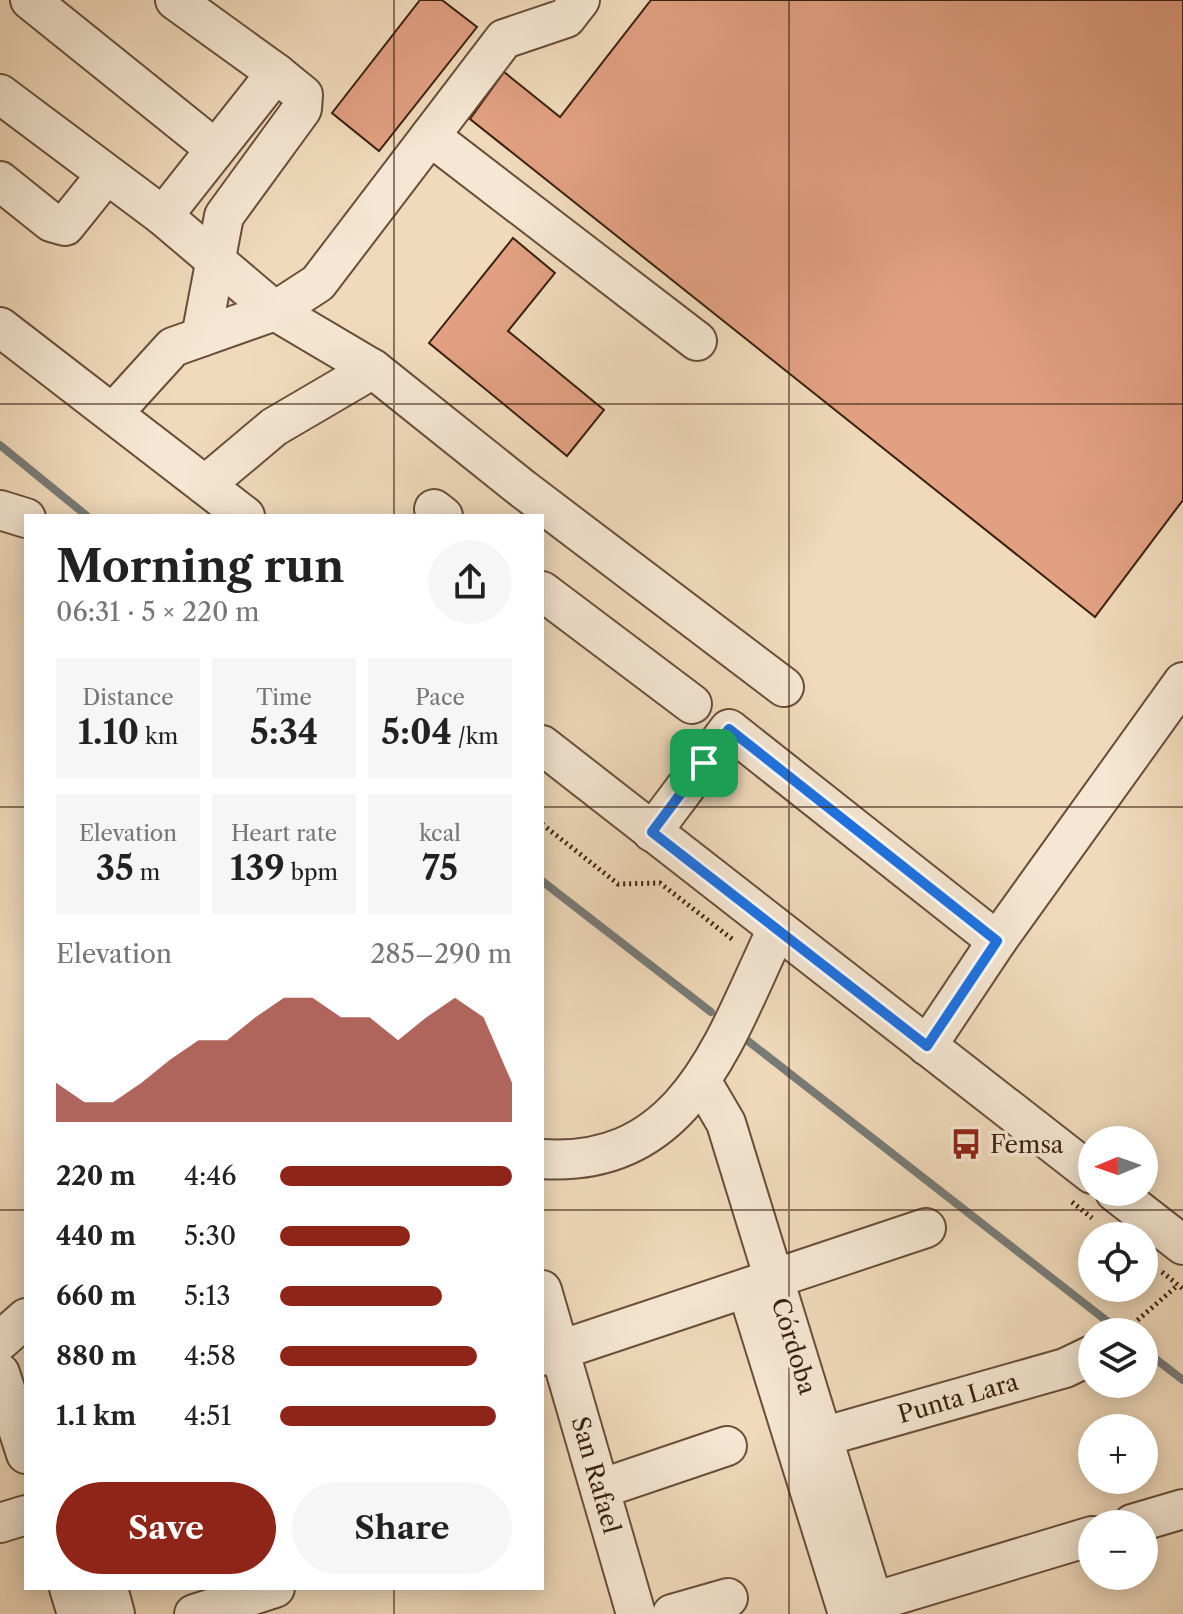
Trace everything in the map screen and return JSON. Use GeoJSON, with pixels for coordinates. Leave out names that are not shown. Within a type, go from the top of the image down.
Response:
{"type":"FeatureCollection","features":[{"type":"Feature","properties":{"kind":"street"},"geometry":{"type":"LineString","coordinates":[[30,0],[214,148]]}},
{"type":"Feature","properties":{"kind":"street"},"geometry":{"type":"LineString","coordinates":[[175,0],[303,95],[302,109],[224,216],[201,337]]}},
{"type":"Feature","properties":{"kind":"street"},"geometry":{"type":"LineString","coordinates":[[113,413],[173,347],[275,311],[318,283],[504,39],[566,18],[580,0]]}},
{"type":"Feature","properties":{"kind":"street"},"geometry":{"type":"LineString","coordinates":[[163,216],[276,73]]}},
{"type":"Feature","properties":{"kind":"street"},"geometry":{"type":"LineString","coordinates":[[0,94],[163,216],[275,311],[373,369],[514,503]]}},
{"type":"Feature","properties":{"kind":"street"},"geometry":{"type":"LineString","coordinates":[[430,136],[697,341]]}},
{"type":"Feature","properties":{"kind":"street"},"geometry":{"type":"LineString","coordinates":[[0,181],[51,222],[65,226],[106,175]]}},
{"type":"Feature","properties":{"kind":"street"},"geometry":{"type":"LineString","coordinates":[[0,327],[242,514]]}},
{"type":"Feature","properties":{"kind":"street"},"geometry":{"type":"LineString","coordinates":[[205,485],[274,427],[373,369]]}},
{"type":"Feature","properties":{"kind":"street"},"geometry":{"type":"LineString","coordinates":[[0,510],[24,517]]}},
{"type":"Feature","properties":{"kind":"street"},"geometry":{"type":"LineString","coordinates":[[544,523],[784,687]]}},
{"type":"Feature","properties":{"kind":"street"},"geometry":{"type":"LineString","coordinates":[[544,593],[692,704]]}},
{"type":"Feature","properties":{"kind":"street"},"geometry":{"type":"LineString","coordinates":[[927,1046],[997,941],[1183,682]]}},
{"type":"Feature","properties":{"kind":"street"},"geometry":{"type":"LineString","coordinates":[[652,832],[729,729],[997,941]]}},
{"type":"Feature","properties":{"kind":"street"},"geometry":{"type":"LineString","coordinates":[[544,747],[652,832],[769,945],[927,1046],[1078,1185]]}},
{"type":"Feature","properties":{"kind":"street"},"geometry":{"type":"LineString","coordinates":[[544,1159],[570,1161],[601,1156],[673,1117],[702,1082],[769,945]]}},
{"type":"Feature","properties":{"kind":"street","name":"Córdoba"},"geometry":{"type":"LineString","coordinates":[[702,1082],[726,1123],[760,1284],[822,1437],[866,1610]]}},
{"type":"Feature","properties":{"kind":"street"},"geometry":{"type":"LineString","coordinates":[[1109,1209],[1183,1245]]}},
{"type":"Feature","properties":{"kind":"street"},"geometry":{"type":"LineString","coordinates":[[552,1353],[926,1228]]}},
{"type":"Feature","properties":{"kind":"street"},"geometry":{"type":"LineString","coordinates":[[760,1284],[866,1610],[1078,1541]]}},
{"type":"Feature","properties":{"kind":"street","name":"San Rafael"},"geometry":{"type":"LineString","coordinates":[[544,1303],[552,1353],[600,1489],[636,1614]]}},
{"type":"Feature","properties":{"kind":"street"},"geometry":{"type":"LineString","coordinates":[[0,1341],[24,1320]]}},
{"type":"Feature","properties":{"kind":"street","name":"Punta Lara"},"geometry":{"type":"LineString","coordinates":[[822,1437],[1078,1362]]}},
{"type":"Feature","properties":{"kind":"street"},"geometry":{"type":"LineString","coordinates":[[0,1373],[24,1448]]}},
{"type":"Feature","properties":{"kind":"street"},"geometry":{"type":"LineString","coordinates":[[600,1489],[727,1446]]}},
{"type":"Feature","properties":{"kind":"street"},"geometry":{"type":"LineString","coordinates":[[1158,1516],[1183,1509]]}},
{"type":"Feature","properties":{"kind":"street"},"geometry":{"type":"LineString","coordinates":[[0,1523],[24,1516]]}},
{"type":"Feature","properties":{"kind":"street"},"geometry":{"type":"LineString","coordinates":[[70,1590],[77,1614]]}},
{"type":"Feature","properties":{"kind":"street"},"geometry":{"type":"LineString","coordinates":[[109,1590],[115,1614]]}},
{"type":"Feature","properties":{"kind":"street"},"geometry":{"type":"LineString","coordinates":[[194,1614],[269,1590]]}},
{"type":"Feature","properties":{"kind":"street"},"geometry":{"type":"LineString","coordinates":[[672,1614],[728,1598]]}},
{"type":"Feature","properties":{"kind":"path"},"geometry":{"type":"LineString","coordinates":[[544,826],[618,884],[660,883],[769,945]]}},
{"type":"Feature","properties":{"kind":"path"},"geometry":{"type":"LineString","coordinates":[[1142,1318],[1178,1285]]}},
{"type":"Feature","properties":{"kind":"building"},"geometry":{"type":"Polygon","coordinates":[[[420,0],[442,0],[477,27],[379,151],[332,113],[420,0]]]}},
{"type":"Feature","properties":{"kind":"building"},"geometry":{"type":"Polygon","coordinates":[[[651,0],[1183,0],[1183,500],[1095,617],[470,119],[504,72],[560,117],[651,0]]]}},
{"type":"Feature","properties":{"kind":"building"},"geometry":{"type":"Polygon","coordinates":[[[513,238],[555,273],[508,331],[604,410],[567,456],[429,343],[513,238]]]}},
{"type":"Feature","properties":{"kind":"waterway"},"geometry":{"type":"LineString","coordinates":[[0,445],[85,514]]}},
{"type":"Feature","properties":{"kind":"waterway"},"geometry":{"type":"LineString","coordinates":[[544,883],[711,1012]]}},
{"type":"Feature","properties":{"kind":"waterway"},"geometry":{"type":"LineString","coordinates":[[748,1041],[1103,1318]]}},
{"type":"Feature","properties":{"kind":"waterway"},"geometry":{"type":"LineString","coordinates":[[1158,1361],[1183,1380]]}},
{"type":"Feature","properties":{"kind":"place","name":"Femsa"},"geometry":{"type":"Point","coordinates":[966,1144]}},
{"type":"Feature","properties":{"kind":"route"},"geometry":{"type":"LineString","coordinates":[[729,729],[997,941],[927,1046],[652,832],[704,763],[729,729]]}}]}
